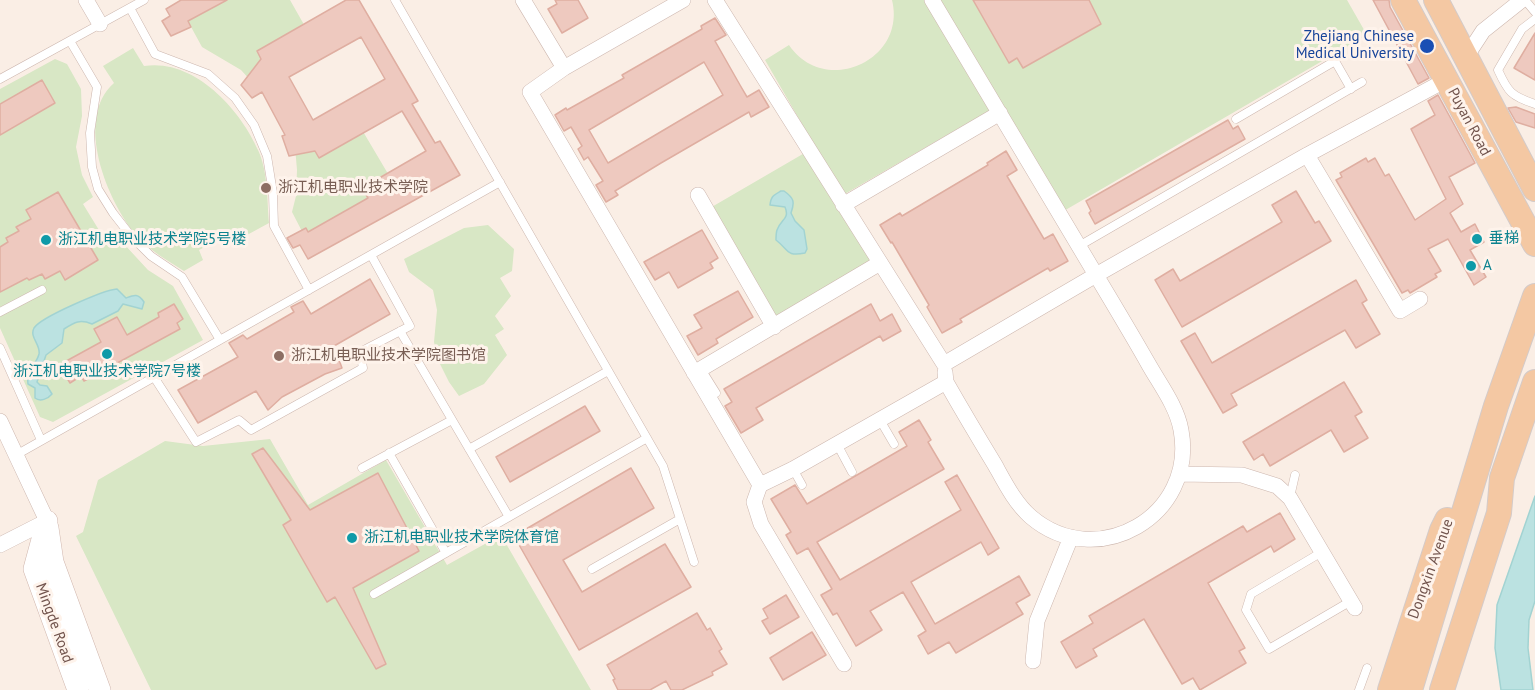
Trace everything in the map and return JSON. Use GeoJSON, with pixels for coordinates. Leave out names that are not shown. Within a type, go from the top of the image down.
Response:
{"type":"FeatureCollection","features":[{"type":"Feature","properties":{"kind":"main road","name":"Puyan Road"},"geometry":{"type":"LineString","coordinates":[[1403,0],[1535,244]]}},
{"type":"Feature","properties":{"kind":"main road","name":"Puyan Road"},"geometry":{"type":"LineString","coordinates":[[1436,0],[1535,189]]}},
{"type":"Feature","properties":{"kind":"main road","name":"Dongxin Avenue"},"geometry":{"type":"LineString","coordinates":[[1410,690],[1496,406],[1535,296]]}},
{"type":"Feature","properties":{"kind":"main road","name":"Dongxin Avenue"},"geometry":{"type":"LineString","coordinates":[[1425,690],[1478,531],[1502,478],[1535,382]]}},
{"type":"Feature","properties":{"kind":"main road","name":"Dongxin Avenue"},"geometry":{"type":"LineString","coordinates":[[1389,690],[1442,531],[1482,451]]}},
{"type":"Feature","properties":{"kind":"main road","name":"Dongxin Avenue"},"geometry":{"type":"LineString","coordinates":[[1442,690],[1499,513],[1502,478]]}},
{"type":"Feature","properties":{"kind":"street"},"geometry":{"type":"LineString","coordinates":[[86,0],[100,24]]}},
{"type":"Feature","properties":{"kind":"street"},"geometry":{"type":"LineString","coordinates":[[523,0],[564,68]]}},
{"type":"Feature","properties":{"kind":"street"},"geometry":{"type":"LineString","coordinates":[[683,0],[564,68],[530,92],[698,371],[760,485]]}},
{"type":"Feature","properties":{"kind":"street"},"geometry":{"type":"LineString","coordinates":[[715,0],[944,364],[946,382],[1020,506],[1040,524],[1052,531],[1071,537],[1091,540],[1105,539],[1131,530],[1143,524],[1163,505],[1171,494],[1179,474],[1183,441],[1177,414],[932,0]]}},
{"type":"Feature","properties":{"kind":"street"},"geometry":{"type":"LineString","coordinates":[[1466,57],[1483,31],[1523,0]]}},
{"type":"Feature","properties":{"kind":"street"},"geometry":{"type":"LineString","coordinates":[[1451,29],[1483,31]]}},
{"type":"Feature","properties":{"kind":"street"},"geometry":{"type":"LineString","coordinates":[[944,364],[1307,155],[1446,80]]}},
{"type":"Feature","properties":{"kind":"street"},"geometry":{"type":"LineString","coordinates":[[843,205],[1000,113]]}},
{"type":"Feature","properties":{"kind":"street"},"geometry":{"type":"LineString","coordinates":[[1307,155],[1400,311],[1420,299]]}},
{"type":"Feature","properties":{"kind":"street"},"geometry":{"type":"LineString","coordinates":[[698,195],[774,327]]}},
{"type":"Feature","properties":{"kind":"street"},"geometry":{"type":"LineString","coordinates":[[698,371],[880,263]]}},
{"type":"Feature","properties":{"kind":"street"},"geometry":{"type":"LineString","coordinates":[[844,664],[761,524],[754,502],[760,485],[793,469],[946,382]]}},
{"type":"Feature","properties":{"kind":"street","name":"Mingde Road"},"geometry":{"type":"LineString","coordinates":[[0,423],[47,521],[53,562],[100,690]]}},
{"type":"Feature","properties":{"kind":"street"},"geometry":{"type":"LineString","coordinates":[[1179,474],[1242,476],[1277,486],[1290,498],[1353,604]]}},
{"type":"Feature","properties":{"kind":"street"},"geometry":{"type":"LineString","coordinates":[[0,545],[47,521]]}},
{"type":"Feature","properties":{"kind":"street","name":"Mingde Road"},"geometry":{"type":"LineString","coordinates":[[47,521],[34,569],[78,690]]}},
{"type":"Feature","properties":{"kind":"street"},"geometry":{"type":"LineString","coordinates":[[1033,661],[1036,621],[1071,537]]}},
{"type":"Feature","properties":{"kind":"lane"},"geometry":{"type":"LineString","coordinates":[[0,79],[144,0]]}},
{"type":"Feature","properties":{"kind":"lane"},"geometry":{"type":"LineString","coordinates":[[395,0],[663,466],[694,562]]}},
{"type":"Feature","properties":{"kind":"lane"},"geometry":{"type":"LineString","coordinates":[[1523,0],[1535,12]]}},
{"type":"Feature","properties":{"kind":"lane"},"geometry":{"type":"LineString","coordinates":[[130,8],[156,54],[208,74],[235,98],[254,125],[267,156],[273,193],[274,226],[309,290]]}},
{"type":"Feature","properties":{"kind":"lane"},"geometry":{"type":"LineString","coordinates":[[1535,19],[1522,29],[1498,70],[1508,91],[1518,99],[1535,104]]}},
{"type":"Feature","properties":{"kind":"lane"},"geometry":{"type":"LineString","coordinates":[[70,40],[97,87],[90,133],[92,167],[98,189],[131,236],[151,256],[182,277],[220,340]]}},
{"type":"Feature","properties":{"kind":"lane"},"geometry":{"type":"LineString","coordinates":[[1236,119],[1335,61],[1351,88]]}},
{"type":"Feature","properties":{"kind":"lane"},"geometry":{"type":"LineString","coordinates":[[1079,246],[1362,82]]}},
{"type":"Feature","properties":{"kind":"lane"},"geometry":{"type":"LineString","coordinates":[[16,455],[500,182]]}},
{"type":"Feature","properties":{"kind":"lane"},"geometry":{"type":"LineString","coordinates":[[154,377],[196,442],[239,420],[251,430],[363,368],[360,352],[410,326],[370,255]]}},
{"type":"Feature","properties":{"kind":"lane"},"geometry":{"type":"LineString","coordinates":[[0,312],[42,290]]}},
{"type":"Feature","properties":{"kind":"lane"},"geometry":{"type":"LineString","coordinates":[[400,331],[509,517]]}},
{"type":"Feature","properties":{"kind":"lane"},"geometry":{"type":"LineString","coordinates":[[0,348],[41,440]]}},
{"type":"Feature","properties":{"kind":"lane"},"geometry":{"type":"LineString","coordinates":[[469,449],[608,371]]}},
{"type":"Feature","properties":{"kind":"lane"},"geometry":{"type":"LineString","coordinates":[[698,371],[716,393]]}},
{"type":"Feature","properties":{"kind":"lane"},"geometry":{"type":"LineString","coordinates":[[362,468],[452,420]]}},
{"type":"Feature","properties":{"kind":"lane"},"geometry":{"type":"LineString","coordinates":[[880,420],[894,444]]}},
{"type":"Feature","properties":{"kind":"lane"},"geometry":{"type":"LineString","coordinates":[[374,594],[647,438]]}},
{"type":"Feature","properties":{"kind":"lane"},"geometry":{"type":"LineString","coordinates":[[837,444],[852,472]]}},
{"type":"Feature","properties":{"kind":"lane"},"geometry":{"type":"LineString","coordinates":[[389,453],[446,553]]}},
{"type":"Feature","properties":{"kind":"lane"},"geometry":{"type":"LineString","coordinates":[[793,469],[802,486]]}},
{"type":"Feature","properties":{"kind":"lane"},"geometry":{"type":"LineString","coordinates":[[1290,498],[1295,475]]}},
{"type":"Feature","properties":{"kind":"lane"},"geometry":{"type":"LineString","coordinates":[[592,569],[680,519]]}},
{"type":"Feature","properties":{"kind":"lane"},"geometry":{"type":"LineString","coordinates":[[1322,552],[1251,594],[1246,610],[1269,649],[1353,604]]}},
{"type":"Feature","properties":{"kind":"lane"},"geometry":{"type":"LineString","coordinates":[[1359,690],[1367,668]]}},
{"type":"Feature","properties":{"kind":"green space"},"geometry":{"type":"Polygon","coordinates":[[[214,0],[290,0],[315,44],[252,82],[241,70],[202,47],[184,14],[214,0]]]}},
{"type":"Feature","properties":{"kind":"green space"},"geometry":{"type":"Polygon","coordinates":[[[892,0],[929,0],[992,109],[843,195],[765,60],[789,45],[804,60],[822,68],[841,70],[859,65],[875,55],[887,40],[893,22],[892,0]]]}},
{"type":"Feature","properties":{"kind":"green space"},"geometry":{"type":"Polygon","coordinates":[[[939,0],[1347,0],[1367,35],[1062,212],[939,0]]]}},
{"type":"Feature","properties":{"kind":"green space"},"geometry":{"type":"Polygon","coordinates":[[[133,48],[144,66],[163,66],[180,70],[197,78],[213,90],[240,118],[258,150],[264,167],[269,223],[247,235],[243,227],[199,250],[203,260],[184,271],[153,251],[136,235],[115,202],[99,160],[96,117],[102,99],[114,83],[103,66],[133,48]]]}},
{"type":"Feature","properties":{"kind":"green space"},"geometry":{"type":"Polygon","coordinates":[[[55,59],[67,64],[81,89],[82,116],[76,147],[82,175],[93,197],[83,204],[102,235],[112,231],[148,270],[173,286],[203,340],[53,422],[40,417],[0,328],[0,89],[55,59]]]}},
{"type":"Feature","properties":{"kind":"green space"},"geometry":{"type":"Polygon","coordinates":[[[355,118],[397,189],[307,241],[292,212],[296,196],[295,147],[355,118]]]}},
{"type":"Feature","properties":{"kind":"green space"},"geometry":{"type":"Polygon","coordinates":[[[808,151],[873,263],[775,319],[710,208],[808,151]]]}},
{"type":"Feature","properties":{"kind":"green space"},"geometry":{"type":"Polygon","coordinates":[[[488,225],[514,249],[512,271],[500,278],[511,296],[495,316],[504,329],[495,335],[507,355],[484,384],[459,396],[438,360],[434,342],[437,310],[433,290],[409,272],[404,259],[464,228],[488,225]]]}},
{"type":"Feature","properties":{"kind":"green space"},"geometry":{"type":"Polygon","coordinates":[[[270,439],[308,505],[386,460],[447,565],[501,535],[591,690],[151,690],[76,536],[83,532],[98,480],[165,441],[203,446],[270,439]]]}},
{"type":"Feature","properties":{"kind":"water"},"geometry":{"type":"Polygon","coordinates":[[[781,191],[792,198],[791,213],[804,230],[807,249],[805,253],[788,252],[776,240],[777,230],[786,217],[786,211],[785,207],[770,205],[773,196],[781,191]]]}},
{"type":"Feature","properties":{"kind":"water"},"geometry":{"type":"Polygon","coordinates":[[[117,289],[126,298],[140,297],[144,302],[142,309],[123,304],[118,311],[92,324],[78,322],[64,329],[62,343],[46,355],[37,382],[47,386],[52,394],[44,399],[35,398],[35,388],[28,384],[30,371],[39,354],[33,335],[34,328],[48,317],[73,305],[117,289]]]}},
{"type":"Feature","properties":{"kind":"water"},"geometry":{"type":"Polygon","coordinates":[[[1535,496],[1535,601],[1529,620],[1528,648],[1533,690],[1501,690],[1495,648],[1497,605],[1535,496]]]}},
{"type":"Feature","properties":{"kind":"building"},"geometry":{"type":"Polygon","coordinates":[[[181,0],[227,0],[188,21],[191,27],[171,36],[162,21],[170,16],[166,9],[181,0]]]}},
{"type":"Feature","properties":{"kind":"building"},"geometry":{"type":"Polygon","coordinates":[[[346,0],[359,0],[418,101],[412,104],[435,143],[440,141],[460,175],[308,259],[300,245],[293,248],[287,238],[306,228],[308,232],[368,198],[362,188],[426,151],[402,111],[319,158],[315,151],[289,156],[282,136],[285,135],[262,92],[252,98],[241,85],[261,59],[257,51],[346,0]],[[361,37],[289,77],[313,120],[385,79],[361,37]]]}},
{"type":"Feature","properties":{"kind":"building"},"geometry":{"type":"Polygon","coordinates":[[[555,0],[578,0],[588,18],[562,33],[548,9],[557,4],[555,0]]]}},
{"type":"Feature","properties":{"kind":"building"},"geometry":{"type":"Polygon","coordinates":[[[973,0],[1089,0],[1101,24],[1023,68],[1017,58],[1009,63],[973,0]]]}},
{"type":"Feature","properties":{"kind":"building"},"geometry":{"type":"Polygon","coordinates":[[[1373,0],[1389,0],[1390,7],[1429,78],[1418,84],[1373,0]]]}},
{"type":"Feature","properties":{"kind":"building"},"geometry":{"type":"Polygon","coordinates":[[[715,18],[726,35],[715,41],[747,97],[759,90],[769,107],[751,117],[749,112],[661,163],[615,191],[618,195],[606,202],[596,185],[603,181],[588,157],[584,160],[578,149],[582,146],[571,127],[564,131],[555,115],[624,78],[622,75],[702,29],[701,26],[715,18]],[[704,62],[589,130],[608,163],[723,95],[704,62]]]}},
{"type":"Feature","properties":{"kind":"building"},"geometry":{"type":"Polygon","coordinates":[[[1535,33],[1535,80],[1514,68],[1535,33]]]}},
{"type":"Feature","properties":{"kind":"building"},"geometry":{"type":"Polygon","coordinates":[[[42,80],[55,103],[0,135],[0,104],[42,80]]]}},
{"type":"Feature","properties":{"kind":"building"},"geometry":{"type":"Polygon","coordinates":[[[1438,95],[1475,163],[1449,177],[1463,204],[1450,213],[1461,232],[1475,224],[1484,242],[1470,250],[1486,277],[1474,285],[1448,239],[1428,249],[1441,271],[1435,274],[1437,277],[1410,293],[1408,290],[1402,293],[1336,180],[1342,177],[1340,173],[1366,158],[1368,162],[1375,158],[1385,176],[1389,174],[1415,220],[1446,199],[1411,129],[1435,115],[1428,101],[1438,95]]]}},
{"type":"Feature","properties":{"kind":"building"},"geometry":{"type":"Polygon","coordinates":[[[1516,107],[1535,114],[1535,128],[1516,122],[1508,108],[1516,107]]]}},
{"type":"Feature","properties":{"kind":"building"},"geometry":{"type":"Polygon","coordinates":[[[1228,120],[1233,129],[1238,126],[1245,139],[1095,224],[1086,201],[1228,120]]]}},
{"type":"Feature","properties":{"kind":"building"},"geometry":{"type":"Polygon","coordinates":[[[1006,151],[1017,170],[1007,176],[1044,239],[1053,234],[1068,261],[1050,271],[1048,268],[960,319],[962,322],[942,333],[927,307],[929,305],[880,225],[900,213],[902,216],[988,165],[987,163],[1006,151]]]}},
{"type":"Feature","properties":{"kind":"building"},"geometry":{"type":"Polygon","coordinates":[[[1296,191],[1315,223],[1319,221],[1331,241],[1182,327],[1155,280],[1173,269],[1180,281],[1282,222],[1272,205],[1296,191]]]}},
{"type":"Feature","properties":{"kind":"building","name":"浙江机电职业技术学院5号楼"},"geometry":{"type":"Polygon","coordinates":[[[58,192],[98,260],[65,280],[60,271],[45,279],[42,274],[29,280],[27,278],[0,292],[0,247],[8,242],[6,238],[19,231],[16,227],[31,219],[26,210],[58,192]]]}},
{"type":"Feature","properties":{"kind":"building"},"geometry":{"type":"Polygon","coordinates":[[[702,230],[718,258],[710,263],[713,268],[678,288],[669,272],[655,280],[644,262],[702,230]]]}},
{"type":"Feature","properties":{"kind":"building"},"geometry":{"type":"Polygon","coordinates":[[[370,279],[390,314],[334,346],[342,368],[325,374],[282,397],[268,410],[256,391],[198,423],[178,390],[238,357],[229,343],[243,335],[247,339],[294,312],[291,307],[303,301],[311,314],[370,279]]]}},
{"type":"Feature","properties":{"kind":"building"},"geometry":{"type":"Polygon","coordinates":[[[1356,280],[1367,300],[1362,303],[1380,334],[1356,348],[1345,330],[1231,394],[1237,405],[1223,413],[1181,341],[1195,333],[1212,363],[1356,280]]]}},
{"type":"Feature","properties":{"kind":"building"},"geometry":{"type":"Polygon","coordinates":[[[738,291],[753,317],[716,339],[718,343],[698,355],[687,336],[702,328],[694,315],[738,291]]]}},
{"type":"Feature","properties":{"kind":"building","name":"浙江机电职业技术学院7号楼"},"geometry":{"type":"Polygon","coordinates":[[[174,304],[183,319],[177,323],[180,329],[84,381],[81,376],[70,383],[59,365],[101,342],[94,329],[117,317],[127,335],[159,317],[158,313],[174,304]]]}},
{"type":"Feature","properties":{"kind":"building"},"geometry":{"type":"Polygon","coordinates":[[[871,304],[880,321],[892,314],[901,331],[883,341],[880,336],[756,408],[763,420],[741,433],[725,406],[732,402],[724,389],[871,304]]]}},
{"type":"Feature","properties":{"kind":"building"},"geometry":{"type":"Polygon","coordinates":[[[1344,382],[1362,412],[1355,416],[1368,438],[1344,452],[1331,430],[1270,466],[1263,454],[1254,460],[1243,442],[1344,382]]]}},
{"type":"Feature","properties":{"kind":"building"},"geometry":{"type":"Polygon","coordinates":[[[585,406],[600,431],[510,482],[496,457],[585,406]]]}},
{"type":"Feature","properties":{"kind":"building"},"geometry":{"type":"Polygon","coordinates":[[[919,420],[931,440],[928,442],[944,469],[817,542],[840,580],[961,510],[945,482],[957,475],[999,548],[988,555],[981,542],[911,582],[935,624],[1019,576],[1030,595],[1016,603],[1023,614],[956,653],[949,642],[928,654],[918,636],[926,631],[903,592],[870,611],[882,630],[856,646],[837,613],[833,615],[821,595],[832,589],[808,548],[797,554],[786,535],[791,532],[771,499],[795,485],[807,504],[907,446],[899,432],[919,420]]]}},
{"type":"Feature","properties":{"kind":"building","name":"浙江机电职业技术学院体育馆"},"geometry":{"type":"Polygon","coordinates":[[[263,448],[310,510],[378,473],[419,551],[353,588],[386,664],[376,669],[335,597],[327,602],[283,525],[291,520],[252,454],[263,448]]]}},
{"type":"Feature","properties":{"kind":"building"},"geometry":{"type":"Polygon","coordinates":[[[631,468],[654,508],[563,560],[582,592],[665,544],[691,587],[579,650],[514,536],[631,468]]]}},
{"type":"Feature","properties":{"kind":"building"},"geometry":{"type":"Polygon","coordinates":[[[1280,513],[1295,539],[1274,552],[1271,546],[1208,583],[1245,648],[1239,651],[1246,663],[1200,690],[1193,678],[1182,684],[1144,619],[1093,649],[1097,656],[1076,668],[1061,642],[1093,623],[1089,616],[1243,526],[1247,532],[1280,513]]]}},
{"type":"Feature","properties":{"kind":"building"},"geometry":{"type":"Polygon","coordinates":[[[786,595],[799,617],[770,634],[762,621],[768,618],[763,609],[786,595]]]}},
{"type":"Feature","properties":{"kind":"building"},"geometry":{"type":"Polygon","coordinates":[[[697,613],[707,630],[710,628],[722,649],[719,651],[727,664],[712,672],[713,675],[682,690],[671,690],[666,681],[650,690],[618,690],[607,665],[697,613]]]}},
{"type":"Feature","properties":{"kind":"building"},"geometry":{"type":"Polygon","coordinates":[[[812,632],[826,655],[783,680],[770,658],[812,632]]]}},
{"type":"Feature","properties":{"kind":"place","name":"Zhejiang Chinese Medical University"},"geometry":{"type":"Point","coordinates":[1427,46]}},
{"type":"Feature","properties":{"kind":"place","name":"浙江机电职业技术学院"},"geometry":{"type":"Point","coordinates":[266,188]}},
{"type":"Feature","properties":{"kind":"place","name":"垂梯"},"geometry":{"type":"Point","coordinates":[1477,239]}},
{"type":"Feature","properties":{"kind":"place","name":"浙江机电职业技术学院5号楼"},"geometry":{"type":"Point","coordinates":[46,240]}},
{"type":"Feature","properties":{"kind":"place","name":"A"},"geometry":{"type":"Point","coordinates":[1471,266]}},
{"type":"Feature","properties":{"kind":"place","name":"浙江机电职业技术学院7号楼"},"geometry":{"type":"Point","coordinates":[107,354]}},
{"type":"Feature","properties":{"kind":"place","name":"浙江机电职业技术学院图书馆"},"geometry":{"type":"Point","coordinates":[279,356]}},
{"type":"Feature","properties":{"kind":"place","name":"浙江机电职业技术学院体育馆"},"geometry":{"type":"Point","coordinates":[352,538]}}]}
